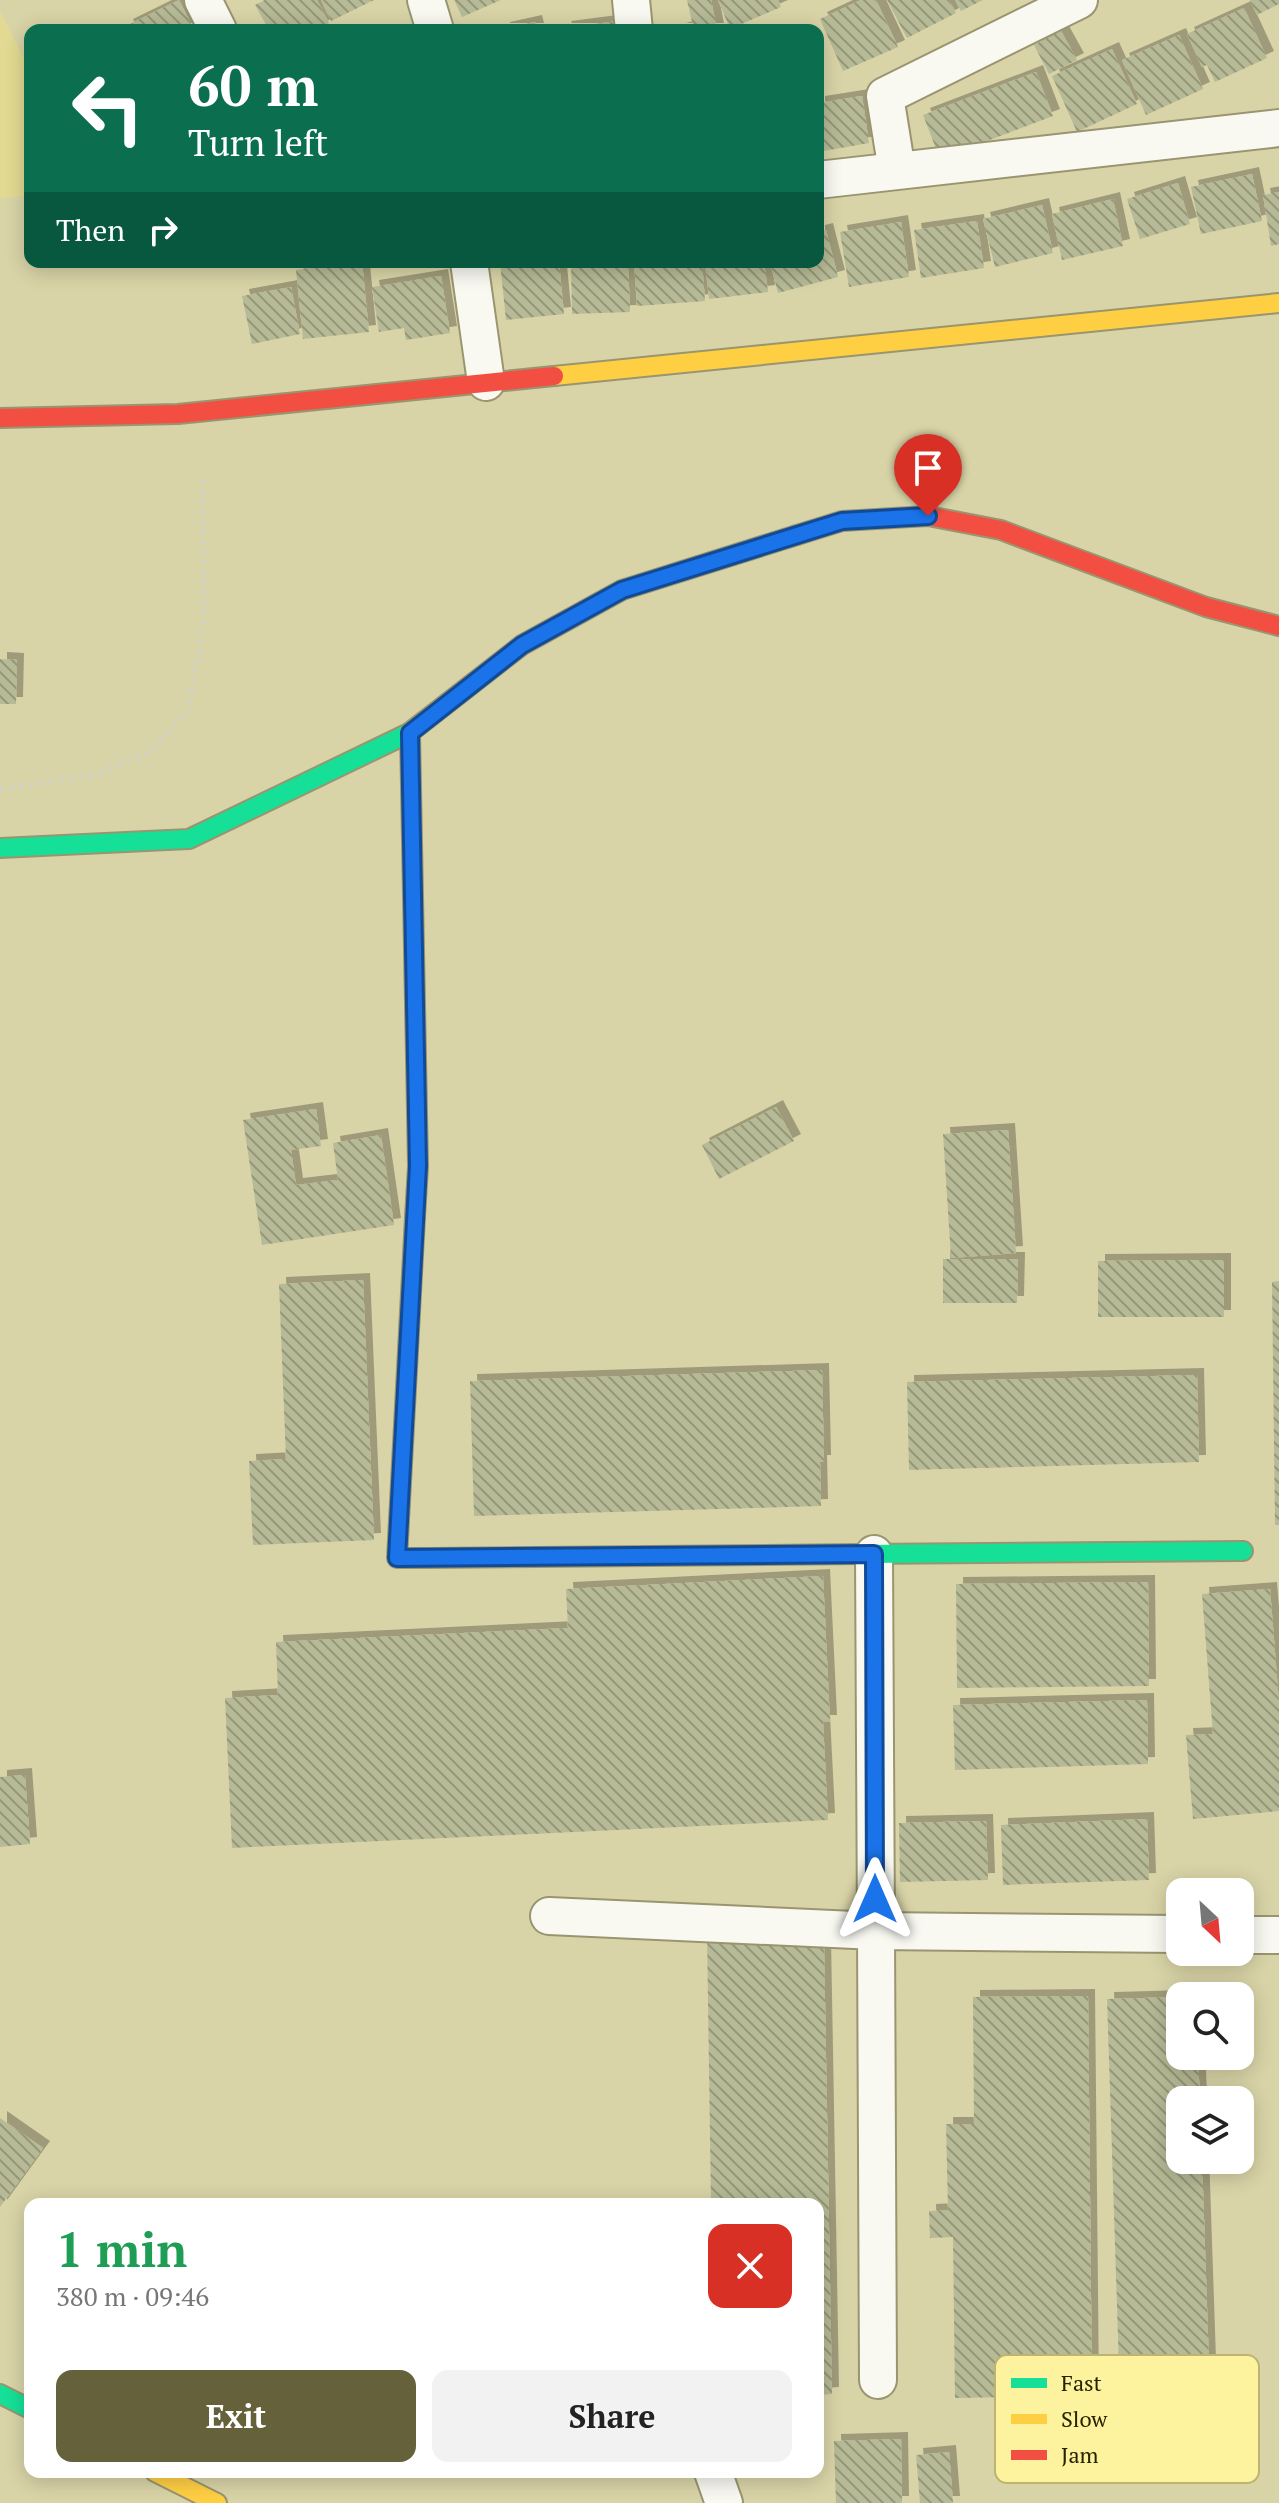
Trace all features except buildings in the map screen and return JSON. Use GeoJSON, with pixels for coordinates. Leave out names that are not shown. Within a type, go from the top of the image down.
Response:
{"type":"FeatureCollection","features":[{"type":"Feature","properties":{"kind":"street"},"geometry":{"type":"LineString","coordinates":[[203,0],[215,24]]}},
{"type":"Feature","properties":{"kind":"street"},"geometry":{"type":"LineString","coordinates":[[426,0],[433,24]]}},
{"type":"Feature","properties":{"kind":"street"},"geometry":{"type":"LineString","coordinates":[[631,0],[633,24]]}},
{"type":"Feature","properties":{"kind":"street"},"geometry":{"type":"LineString","coordinates":[[897,171],[885,96],[1079,0]]}},
{"type":"Feature","properties":{"kind":"street"},"geometry":{"type":"LineString","coordinates":[[824,179],[1279,128]]}},
{"type":"Feature","properties":{"kind":"street"},"geometry":{"type":"LineString","coordinates":[[470,268],[486,382]]}},
{"type":"Feature","properties":{"kind":"street"},"geometry":{"type":"LineString","coordinates":[[0,418],[178,414],[1279,303]]}},
{"type":"Feature","properties":{"kind":"street"},"geometry":{"type":"LineString","coordinates":[[0,848],[189,839],[410,733],[522,645],[622,590],[842,521],[928,516],[1001,530],[1206,607],[1279,626]]}},
{"type":"Feature","properties":{"kind":"street"},"geometry":{"type":"LineString","coordinates":[[410,733],[418,1166],[397,1558],[1243,1551]]}},
{"type":"Feature","properties":{"kind":"street"},"geometry":{"type":"LineString","coordinates":[[874,1554],[878,2380]]}},
{"type":"Feature","properties":{"kind":"street"},"geometry":{"type":"LineString","coordinates":[[549,1916],[876,1931],[1166,1934]]}},
{"type":"Feature","properties":{"kind":"street"},"geometry":{"type":"LineString","coordinates":[[1254,1935],[1279,1935]]}},
{"type":"Feature","properties":{"kind":"street"},"geometry":{"type":"LineString","coordinates":[[0,2394],[24,2406]]}},
{"type":"Feature","properties":{"kind":"street"},"geometry":{"type":"LineString","coordinates":[[167,2478],[217,2503]]}},
{"type":"Feature","properties":{"kind":"street"},"geometry":{"type":"LineString","coordinates":[[715,2478],[724,2503]]}},
{"type":"Feature","properties":{"kind":"path"},"geometry":{"type":"LineString","coordinates":[[0,789],[94,775],[122,764],[150,752],[188,711],[204,619],[203,479]]}},
{"type":"Feature","properties":{"kind":"shaded area"},"geometry":{"type":"Polygon","coordinates":[[[0,11],[24,59],[24,196],[0,198],[0,11]]]}},
{"type":"Feature","properties":{"kind":"traffic: fast"},"geometry":{"type":"LineString","coordinates":[[0,848],[189,839],[409,733]]}},
{"type":"Feature","properties":{"kind":"traffic: fast"},"geometry":{"type":"LineString","coordinates":[[415,1217],[397,1558],[428,1558]]}},
{"type":"Feature","properties":{"kind":"traffic: fast"},"geometry":{"type":"LineString","coordinates":[[860,1554],[1243,1551]]}},
{"type":"Feature","properties":{"kind":"traffic: fast"},"geometry":{"type":"LineString","coordinates":[[0,2394],[24,2406]]}},
{"type":"Feature","properties":{"kind":"traffic: slow"},"geometry":{"type":"LineString","coordinates":[[554,376],[1279,303]]}},
{"type":"Feature","properties":{"kind":"traffic: slow"},"geometry":{"type":"LineString","coordinates":[[409,733],[522,645],[622,590],[797,535]]}},
{"type":"Feature","properties":{"kind":"traffic: slow"},"geometry":{"type":"LineString","coordinates":[[410,733],[418,1166],[415,1217]]}},
{"type":"Feature","properties":{"kind":"traffic: slow"},"geometry":{"type":"LineString","coordinates":[[428,1558],[860,1554]]}},
{"type":"Feature","properties":{"kind":"traffic: slow"},"geometry":{"type":"LineString","coordinates":[[167,2478],[217,2503]]}},
{"type":"Feature","properties":{"kind":"traffic: jam"},"geometry":{"type":"LineString","coordinates":[[0,418],[178,414],[554,376]]}},
{"type":"Feature","properties":{"kind":"traffic: jam"},"geometry":{"type":"LineString","coordinates":[[797,535],[842,521],[928,516],[1001,530],[1206,607],[1279,626]]}},
{"type":"Feature","properties":{"kind":"route"},"geometry":{"type":"LineString","coordinates":[[875,1899],[874,1554],[397,1558],[418,1166],[410,733],[522,645],[622,590],[842,521],[928,516]]}}]}
